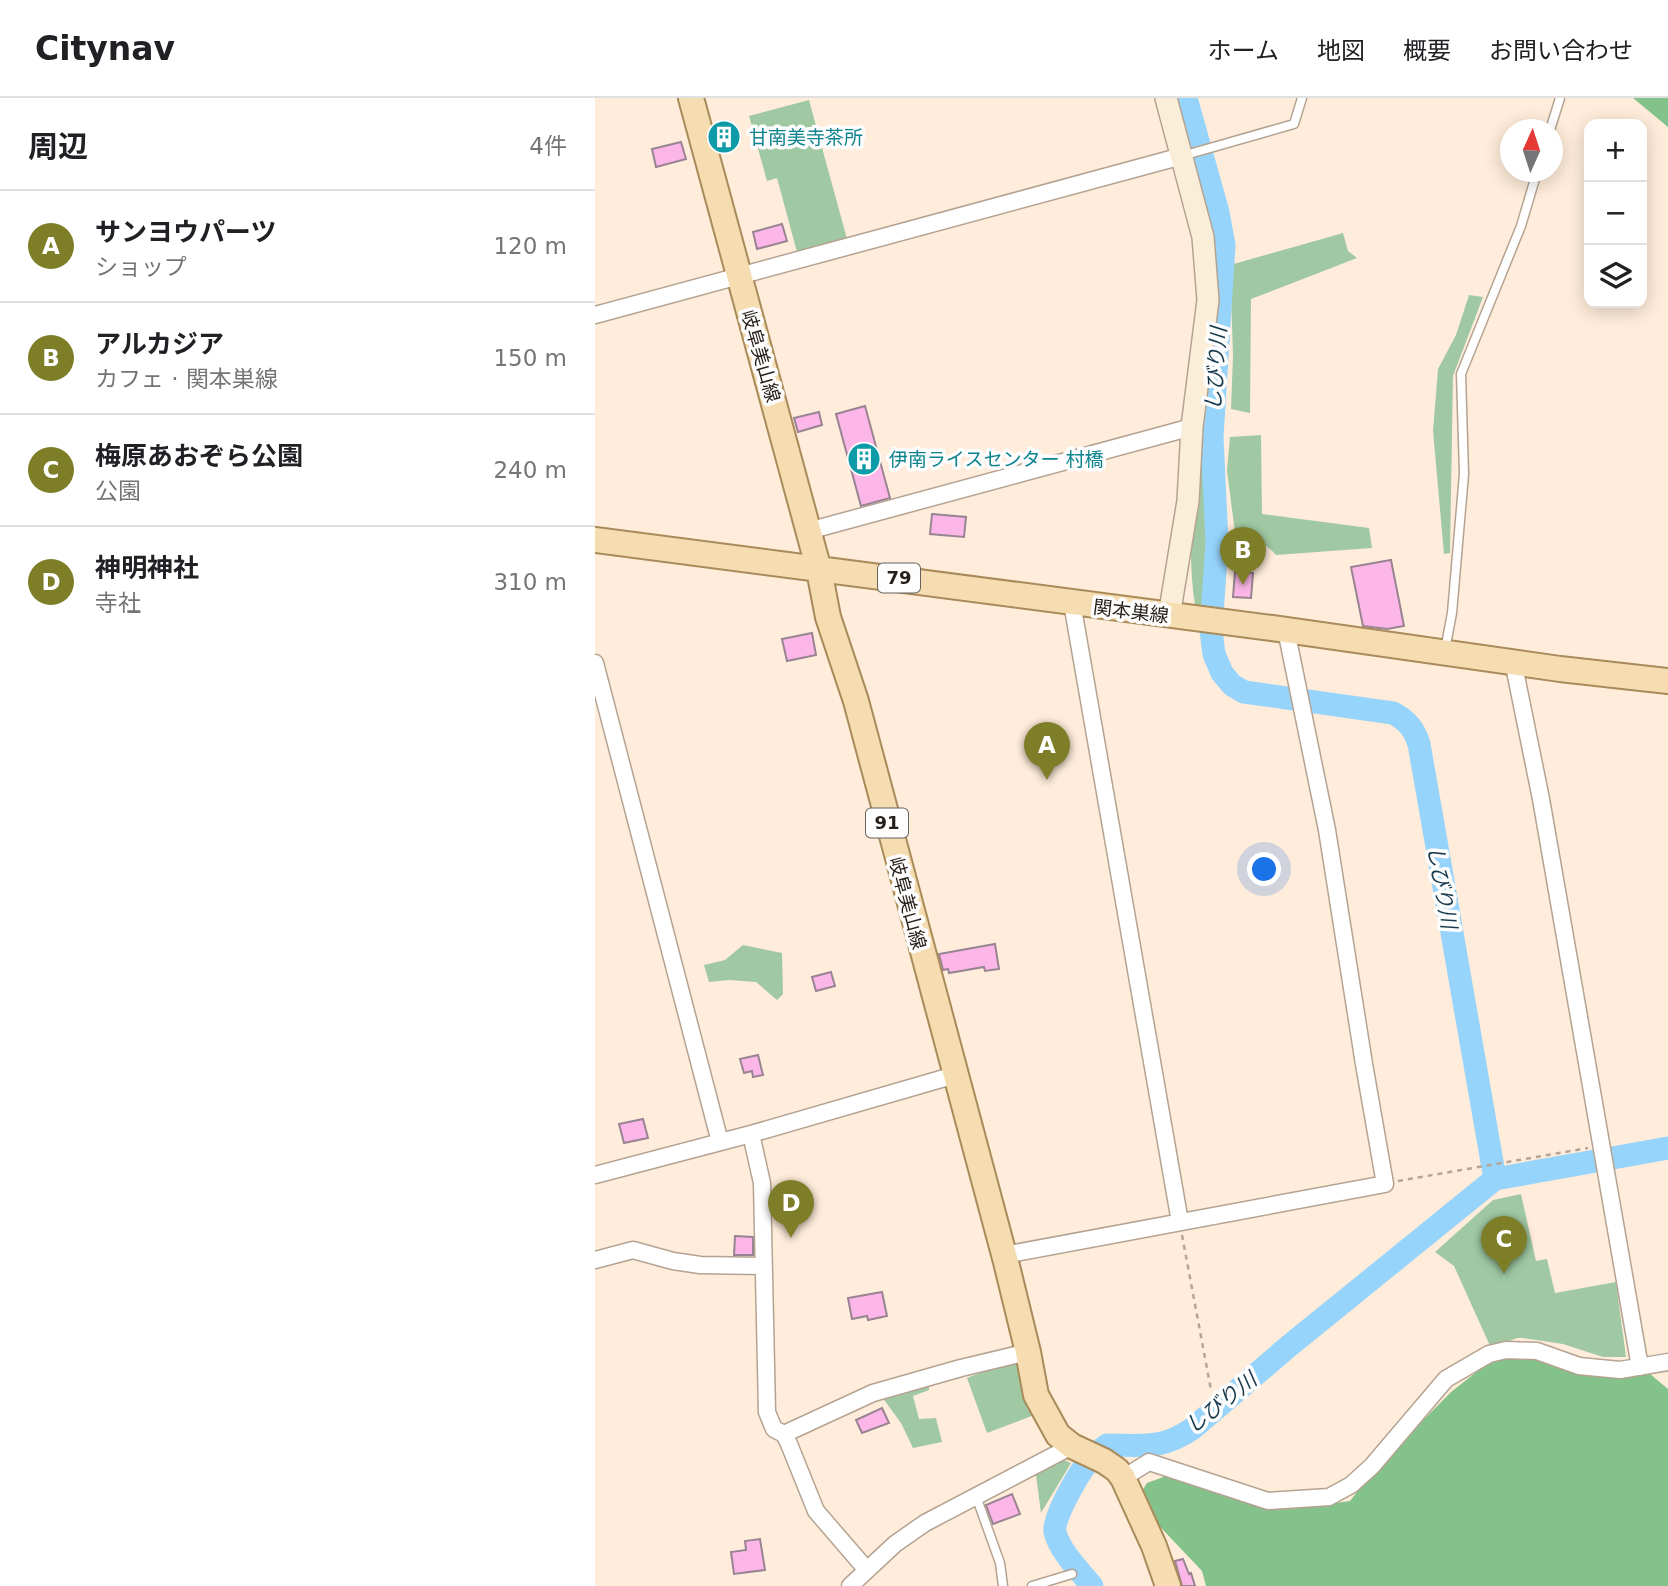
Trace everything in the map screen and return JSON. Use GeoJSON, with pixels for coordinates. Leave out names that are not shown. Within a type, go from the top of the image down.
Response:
{"type":"FeatureCollection","features":[{"type":"Feature","properties":{"kind":"main road","name":"岐阜美山線"},"geometry":{"type":"LineString","coordinates":[[691,98],[819,570],[828,618],[856,701],[1004,1255],[1036,1395],[1058,1435],[1072,1446],[1104,1461],[1123,1478],[1154,1546],[1168,1586]]}},
{"type":"Feature","properties":{"kind":"main road","name":"関本巣線"},"geometry":{"type":"LineString","coordinates":[[595,540],[898,578],[1560,669],[1668,681]]}},
{"type":"Feature","properties":{"kind":"street"},"geometry":{"type":"LineString","coordinates":[[1166,98],[1187,154],[1203,237],[1208,300],[1192,427],[1188,501],[1169,616]]}},
{"type":"Feature","properties":{"kind":"street"},"geometry":{"type":"LineString","coordinates":[[595,315],[1187,154]]}},
{"type":"Feature","properties":{"kind":"street"},"geometry":{"type":"LineString","coordinates":[[808,531],[1192,427]]}},
{"type":"Feature","properties":{"kind":"street"},"geometry":{"type":"LineString","coordinates":[[1072,603],[1180,1222]]}},
{"type":"Feature","properties":{"kind":"street"},"geometry":{"type":"LineString","coordinates":[[1004,1255],[1385,1184],[1327,830],[1286,630]]}},
{"type":"Feature","properties":{"kind":"street"},"geometry":{"type":"LineString","coordinates":[[1513,661],[1530,741],[1640,1367]]}},
{"type":"Feature","properties":{"kind":"street"},"geometry":{"type":"LineString","coordinates":[[595,663],[720,1142]]}},
{"type":"Feature","properties":{"kind":"street"},"geometry":{"type":"LineString","coordinates":[[595,1175],[751,1134],[955,1075]]}},
{"type":"Feature","properties":{"kind":"street"},"geometry":{"type":"LineString","coordinates":[[751,1134],[762,1183],[767,1412],[774,1429],[784,1434],[816,1511],[866,1569]]}},
{"type":"Feature","properties":{"kind":"street"},"geometry":{"type":"LineString","coordinates":[[595,1260],[633,1250],[700,1265],[763,1266]]}},
{"type":"Feature","properties":{"kind":"street"},"geometry":{"type":"LineString","coordinates":[[1123,1478],[1149,1462],[1268,1501],[1329,1497],[1351,1485],[1372,1466],[1446,1379],[1489,1354],[1506,1350],[1537,1351],[1579,1366],[1620,1370],[1668,1362]]}},
{"type":"Feature","properties":{"kind":"street"},"geometry":{"type":"LineString","coordinates":[[784,1434],[873,1393],[1028,1352]]}},
{"type":"Feature","properties":{"kind":"street"},"geometry":{"type":"LineString","coordinates":[[850,1586],[866,1569],[925,1523],[1072,1446]]}},
{"type":"Feature","properties":{"kind":"lane"},"geometry":{"type":"LineString","coordinates":[[1187,154],[1294,124],[1302,98]]}},
{"type":"Feature","properties":{"kind":"lane"},"geometry":{"type":"LineString","coordinates":[[1553,119],[1560,98]]}},
{"type":"Feature","properties":{"kind":"lane"},"geometry":{"type":"LineString","coordinates":[[1445,653],[1452,613],[1464,474],[1461,374],[1521,226],[1534,182]]}},
{"type":"Feature","properties":{"kind":"lane"},"geometry":{"type":"LineString","coordinates":[[976,1496],[1000,1563],[1003,1586]]}},
{"type":"Feature","properties":{"kind":"lane"},"geometry":{"type":"LineString","coordinates":[[1032,1586],[1072,1574]]}},
{"type":"Feature","properties":{"kind":"path"},"geometry":{"type":"LineString","coordinates":[[1385,1184],[1602,1148]]}},
{"type":"Feature","properties":{"kind":"path"},"geometry":{"type":"LineString","coordinates":[[1180,1222],[1211,1390]]}},
{"type":"Feature","properties":{"kind":"green space"},"geometry":{"type":"Polygon","coordinates":[[[1633,98],[1668,98],[1668,127],[1633,98]]]}},
{"type":"Feature","properties":{"kind":"green space"},"geometry":{"type":"Polygon","coordinates":[[[809,100],[847,239],[797,252],[777,178],[767,181],[749,116],[809,100]]]}},
{"type":"Feature","properties":{"kind":"green space"},"geometry":{"type":"Polygon","coordinates":[[[1343,233],[1348,251],[1357,258],[1251,299],[1250,413],[1231,409],[1233,356],[1230,265],[1343,233]]]}},
{"type":"Feature","properties":{"kind":"green space"},"geometry":{"type":"Polygon","coordinates":[[[1469,295],[1483,297],[1453,376],[1450,553],[1444,554],[1433,431],[1438,369],[1456,335],[1469,295]]]}},
{"type":"Feature","properties":{"kind":"green space"},"geometry":{"type":"Polygon","coordinates":[[[1206,435],[1210,607],[1195,605],[1191,563],[1200,436],[1206,435]]]}},
{"type":"Feature","properties":{"kind":"green space"},"geometry":{"type":"Polygon","coordinates":[[[1261,435],[1262,514],[1369,528],[1372,548],[1276,555],[1258,542],[1236,540],[1227,471],[1230,437],[1261,435]]]}},
{"type":"Feature","properties":{"kind":"green space"},"geometry":{"type":"Polygon","coordinates":[[[743,945],[782,953],[783,994],[777,1000],[756,982],[709,982],[704,965],[725,960],[743,945]]]}},
{"type":"Feature","properties":{"kind":"green space"},"geometry":{"type":"Polygon","coordinates":[[[1521,1194],[1536,1261],[1547,1259],[1555,1293],[1616,1282],[1626,1357],[1603,1357],[1563,1344],[1523,1338],[1491,1348],[1454,1266],[1435,1252],[1493,1200],[1521,1194]]]}},
{"type":"Feature","properties":{"kind":"green space"},"geometry":{"type":"Polygon","coordinates":[[[1021,1357],[1037,1414],[987,1433],[967,1378],[1021,1357]]]}},
{"type":"Feature","properties":{"kind":"green space"},"geometry":{"type":"Polygon","coordinates":[[[1528,1358],[1587,1374],[1650,1374],[1668,1389],[1668,1586],[1206,1586],[1202,1571],[1147,1513],[1142,1491],[1147,1483],[1166,1476],[1177,1476],[1260,1507],[1293,1509],[1350,1501],[1375,1469],[1451,1392],[1493,1359],[1528,1358]]]}},
{"type":"Feature","properties":{"kind":"green space"},"geometry":{"type":"Polygon","coordinates":[[[929,1383],[929,1390],[913,1396],[919,1419],[936,1418],[942,1442],[913,1448],[901,1423],[882,1397],[929,1383]]]}},
{"type":"Feature","properties":{"kind":"green space"},"geometry":{"type":"Polygon","coordinates":[[[1062,1459],[1071,1463],[1041,1513],[1036,1475],[1062,1459]]]}},
{"type":"Feature","properties":{"kind":"building","name":"甘南美寺茶所"},"geometry":{"type":"Polygon","coordinates":[[[731,123],[737,145],[720,149],[714,127],[731,123]]]}},
{"type":"Feature","properties":{"kind":"building"},"geometry":{"type":"Polygon","coordinates":[[[681,142],[686,159],[656,167],[652,149],[681,142]]]}},
{"type":"Feature","properties":{"kind":"building"},"geometry":{"type":"Polygon","coordinates":[[[782,224],[787,241],[757,249],[753,232],[782,224]]]}},
{"type":"Feature","properties":{"kind":"building","name":"伊南ライスセンター 村橋"},"geometry":{"type":"Polygon","coordinates":[[[865,406],[890,498],[861,506],[836,414],[865,406]]]}},
{"type":"Feature","properties":{"kind":"building"},"geometry":{"type":"Polygon","coordinates":[[[819,412],[822,425],[798,432],[794,418],[819,412]]]}},
{"type":"Feature","properties":{"kind":"building"},"geometry":{"type":"Polygon","coordinates":[[[932,514],[966,517],[964,537],[930,534],[932,514]]]}},
{"type":"Feature","properties":{"kind":"building"},"geometry":{"type":"Polygon","coordinates":[[[1391,560],[1404,626],[1387,629],[1363,626],[1351,567],[1391,560]]]}},
{"type":"Feature","properties":{"kind":"building"},"geometry":{"type":"Polygon","coordinates":[[[1235,572],[1253,573],[1251,598],[1233,597],[1235,572]]]}},
{"type":"Feature","properties":{"kind":"building"},"geometry":{"type":"Polygon","coordinates":[[[812,633],[816,655],[787,661],[782,639],[812,633]]]}},
{"type":"Feature","properties":{"kind":"building"},"geometry":{"type":"Polygon","coordinates":[[[995,944],[999,969],[985,971],[984,967],[949,973],[948,969],[943,970],[939,954],[995,944]]]}},
{"type":"Feature","properties":{"kind":"building"},"geometry":{"type":"Polygon","coordinates":[[[831,972],[835,986],[816,991],[812,977],[831,972]]]}},
{"type":"Feature","properties":{"kind":"building"},"geometry":{"type":"Polygon","coordinates":[[[758,1055],[763,1075],[753,1077],[752,1071],[744,1073],[740,1059],[758,1055]]]}},
{"type":"Feature","properties":{"kind":"building"},"geometry":{"type":"Polygon","coordinates":[[[643,1119],[648,1138],[624,1143],[619,1124],[643,1119]]]}},
{"type":"Feature","properties":{"kind":"building"},"geometry":{"type":"Polygon","coordinates":[[[735,1236],[753,1237],[753,1255],[734,1255],[735,1236]]]}},
{"type":"Feature","properties":{"kind":"building"},"geometry":{"type":"Polygon","coordinates":[[[882,1292],[887,1316],[868,1320],[867,1316],[852,1319],[848,1298],[882,1292]]]}},
{"type":"Feature","properties":{"kind":"building"},"geometry":{"type":"Polygon","coordinates":[[[882,1408],[889,1423],[862,1433],[856,1420],[882,1408]]]}},
{"type":"Feature","properties":{"kind":"building"},"geometry":{"type":"Polygon","coordinates":[[[1012,1494],[1020,1514],[993,1524],[986,1505],[1012,1494]]]}},
{"type":"Feature","properties":{"kind":"building"},"geometry":{"type":"Polygon","coordinates":[[[760,1539],[765,1570],[734,1574],[731,1552],[746,1550],[745,1541],[760,1539]]]}},
{"type":"Feature","properties":{"kind":"building"},"geometry":{"type":"Polygon","coordinates":[[[1183,1559],[1195,1586],[1182,1586],[1175,1561],[1183,1559]]]}},
{"type":"Feature","properties":{"kind":"waterway","name":"しびり川"},"geometry":{"type":"LineString","coordinates":[[1186,98],[1218,212],[1224,245],[1212,437],[1217,542],[1211,630],[1214,654],[1222,673],[1232,685],[1244,692],[1393,713],[1407,722],[1415,734],[1419,744],[1495,1179]]}},
{"type":"Feature","properties":{"kind":"waterway","name":"しびり川"},"geometry":{"type":"LineString","coordinates":[[1092,1586],[1061,1547],[1055,1526],[1061,1508],[1078,1477],[1089,1460],[1107,1445],[1161,1443],[1192,1429],[1289,1346],[1495,1179],[1668,1148]]}},
{"type":"Feature","properties":{"kind":"place","name":"甘南美寺茶所"},"geometry":{"type":"Point","coordinates":[724,137]}},
{"type":"Feature","properties":{"kind":"place","name":"伊南ライスセンター 村橋"},"geometry":{"type":"Point","coordinates":[864,459]}},
{"type":"Feature","properties":{"kind":"place","name":"アルカジア"},"geometry":{"type":"Point","coordinates":[1243,585]}},
{"type":"Feature","properties":{"kind":"place","name":"サンヨウパーツ"},"geometry":{"type":"Point","coordinates":[1047,780]}},
{"type":"Feature","properties":{"kind":"place","name":"神明神社"},"geometry":{"type":"Point","coordinates":[791,1238]}},
{"type":"Feature","properties":{"kind":"place","name":"梅原あおぞら公園"},"geometry":{"type":"Point","coordinates":[1504,1274]}}]}
